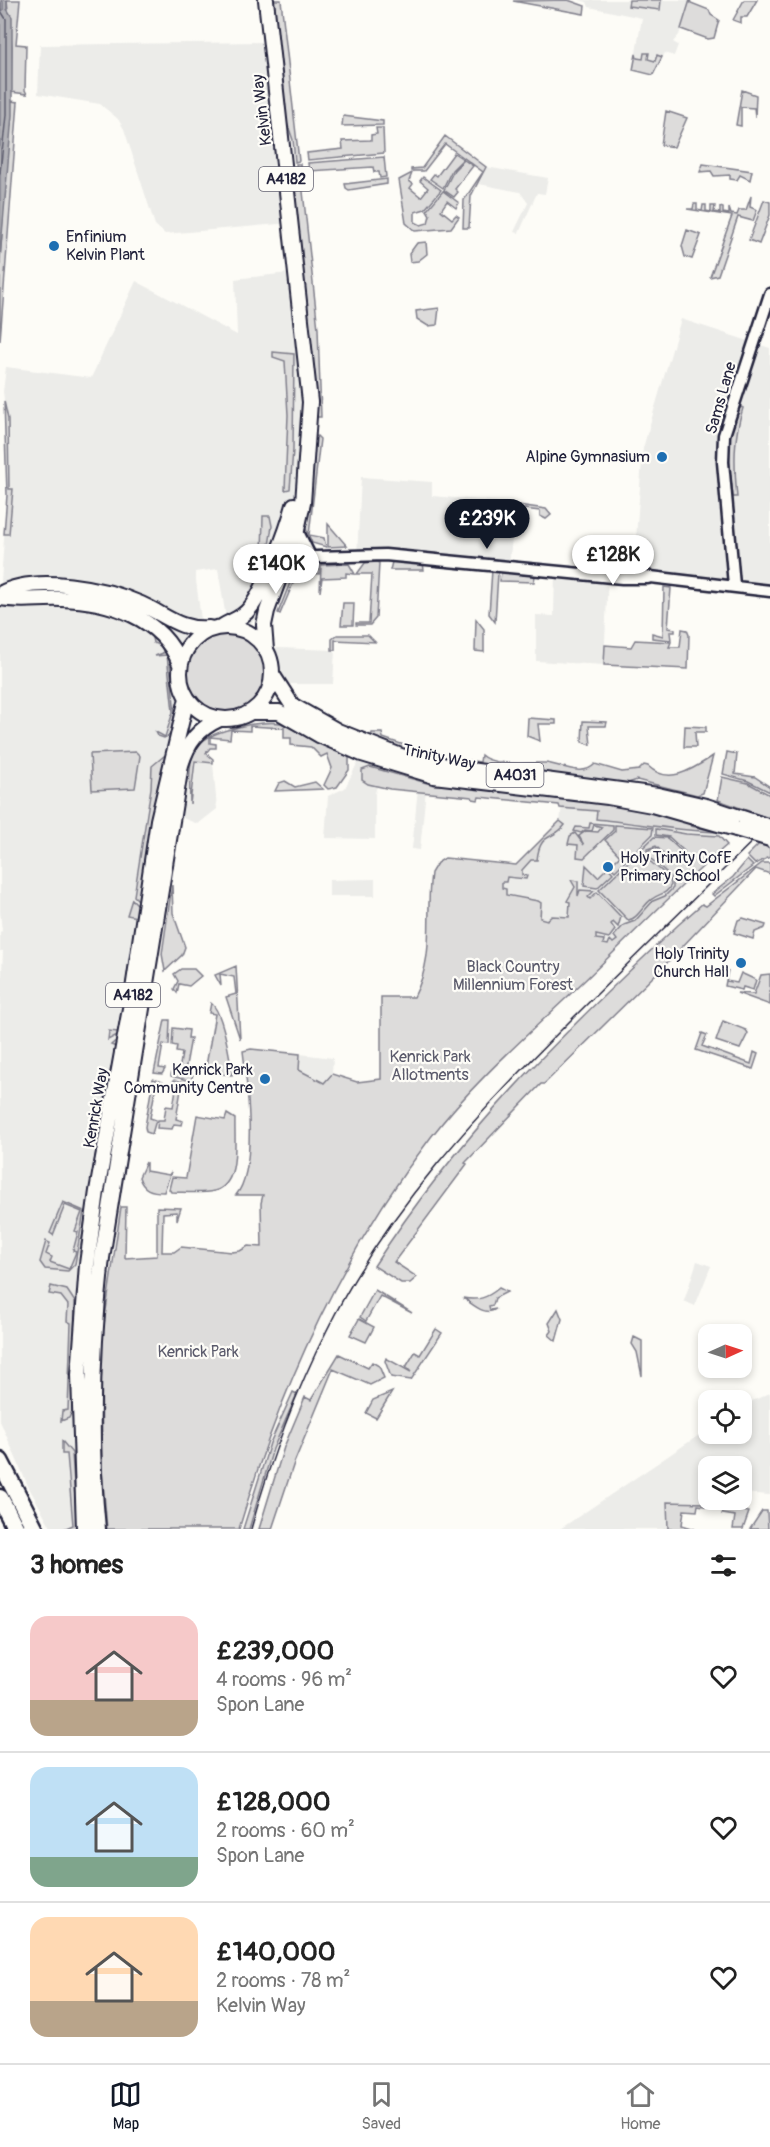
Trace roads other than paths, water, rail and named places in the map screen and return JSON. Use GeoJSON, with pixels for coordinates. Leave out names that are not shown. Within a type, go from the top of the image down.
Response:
{"type":"FeatureCollection","features":[{"type":"Feature","properties":{"kind":"highway"},"geometry":{"type":"LineString","coordinates":[[0,1461],[35,1529]]}},
{"type":"Feature","properties":{"kind":"highway"},"geometry":{"type":"LineString","coordinates":[[0,1498],[16,1529]]}},
{"type":"Feature","properties":{"kind":"main road","name":"Kelvin Way"},"geometry":{"type":"LineString","coordinates":[[266,0],[310,402],[309,449],[297,530],[267,611],[264,625],[266,650]]}},
{"type":"Feature","properties":{"kind":"main road","name":"Kelvin Way"},"geometry":{"type":"LineString","coordinates":[[218,627],[240,618],[252,606],[283,540],[294,505],[299,469],[302,365],[305,359]]}},
{"type":"Feature","properties":{"kind":"main road"},"geometry":{"type":"LineString","coordinates":[[0,596],[12,588],[74,585],[141,604],[184,628],[218,627],[248,632],[266,650]]}},
{"type":"Feature","properties":{"kind":"main road"},"geometry":{"type":"LineString","coordinates":[[74,585],[75,596],[123,612],[153,626],[170,643],[180,664]]}},
{"type":"Feature","properties":{"kind":"main road"},"geometry":{"type":"LineString","coordinates":[[0,596],[88,602]]}},
{"type":"Feature","properties":{"kind":"main road","name":"A4182"},"geometry":{"type":"LineString","coordinates":[[187,698],[180,678],[180,664],[190,644],[218,627]]}},
{"type":"Feature","properties":{"kind":"main road","name":"A4182"},"geometry":{"type":"LineString","coordinates":[[266,650],[272,674]]}},
{"type":"Feature","properties":{"kind":"main road"},"geometry":{"type":"LineString","coordinates":[[251,712],[266,697],[272,674]]}},
{"type":"Feature","properties":{"kind":"main road","name":"Trinity Way"},"geometry":{"type":"LineString","coordinates":[[272,674],[292,705],[338,731],[401,756],[462,769],[658,795],[706,806],[770,839]]}},
{"type":"Feature","properties":{"kind":"main road"},"geometry":{"type":"LineString","coordinates":[[187,698],[204,714],[220,719]]}},
{"type":"Feature","properties":{"kind":"main road","name":"Kenrick Way"},"geometry":{"type":"LineString","coordinates":[[84,1529],[79,1375],[87,1264],[97,1191],[133,992],[158,820],[187,698]]}},
{"type":"Feature","properties":{"kind":"main road","name":"A4182"},"geometry":{"type":"LineString","coordinates":[[220,719],[234,718],[251,712]]}},
{"type":"Feature","properties":{"kind":"main road","name":"Trinity Way"},"geometry":{"type":"LineString","coordinates":[[251,712],[279,712],[319,735],[362,754],[434,776],[608,797],[741,824],[770,827]]}},
{"type":"Feature","properties":{"kind":"main road","name":"Kenrick Way"},"geometry":{"type":"LineString","coordinates":[[98,1529],[92,1388],[102,1258],[181,765],[189,743],[195,735],[220,719]]}},
{"type":"Feature","properties":{"kind":"street","name":"Sams Lane"},"geometry":{"type":"LineString","coordinates":[[734,585],[722,449],[728,420],[770,294]]}},
{"type":"Feature","properties":{"kind":"street"},"geometry":{"type":"LineString","coordinates":[[297,530],[311,558]]}},
{"type":"Feature","properties":{"kind":"street"},"geometry":{"type":"LineString","coordinates":[[252,606],[278,560],[385,555],[403,551],[770,590]]}},
{"type":"Feature","properties":{"kind":"water"},"geometry":{"type":"Polygon","coordinates":[[[3,0],[7,0],[7,9],[12,17],[12,115],[0,259],[0,11],[3,10],[3,0]]]}},
{"type":"Feature","properties":{"kind":"tram line"},"geometry":{"type":"LineString","coordinates":[[251,1529],[284,1428],[315,1354],[351,1286],[406,1203],[469,1126],[538,1053],[770,824]]}},
{"type":"Feature","properties":{"kind":"place","name":"Enfinium Kelvin Plant"},"geometry":{"type":"Point","coordinates":[54,246]}},
{"type":"Feature","properties":{"kind":"place","name":"Alpine Gymnasium"},"geometry":{"type":"Point","coordinates":[662,457]}},
{"type":"Feature","properties":{"kind":"place","name":"Holy Trinity CofE Primary School"},"geometry":{"type":"Point","coordinates":[608,867]}},
{"type":"Feature","properties":{"kind":"place","name":"Holy Trinity Church Hall"},"geometry":{"type":"Point","coordinates":[741,963]}},
{"type":"Feature","properties":{"kind":"place","name":"Kenrick Park Community Centre"},"geometry":{"type":"Point","coordinates":[265,1079]}},
{"type":"Feature","properties":{"kind":"park label","name":"Black Country Millennium Forest"},"geometry":{"type":"Point","coordinates":[513,976]}},
{"type":"Feature","properties":{"kind":"park label","name":"Kenrick Park Allotments"},"geometry":{"type":"Point","coordinates":[430,1066]}},
{"type":"Feature","properties":{"kind":"park label","name":"Kenrick Park"},"geometry":{"type":"Point","coordinates":[198,1352]}}]}
